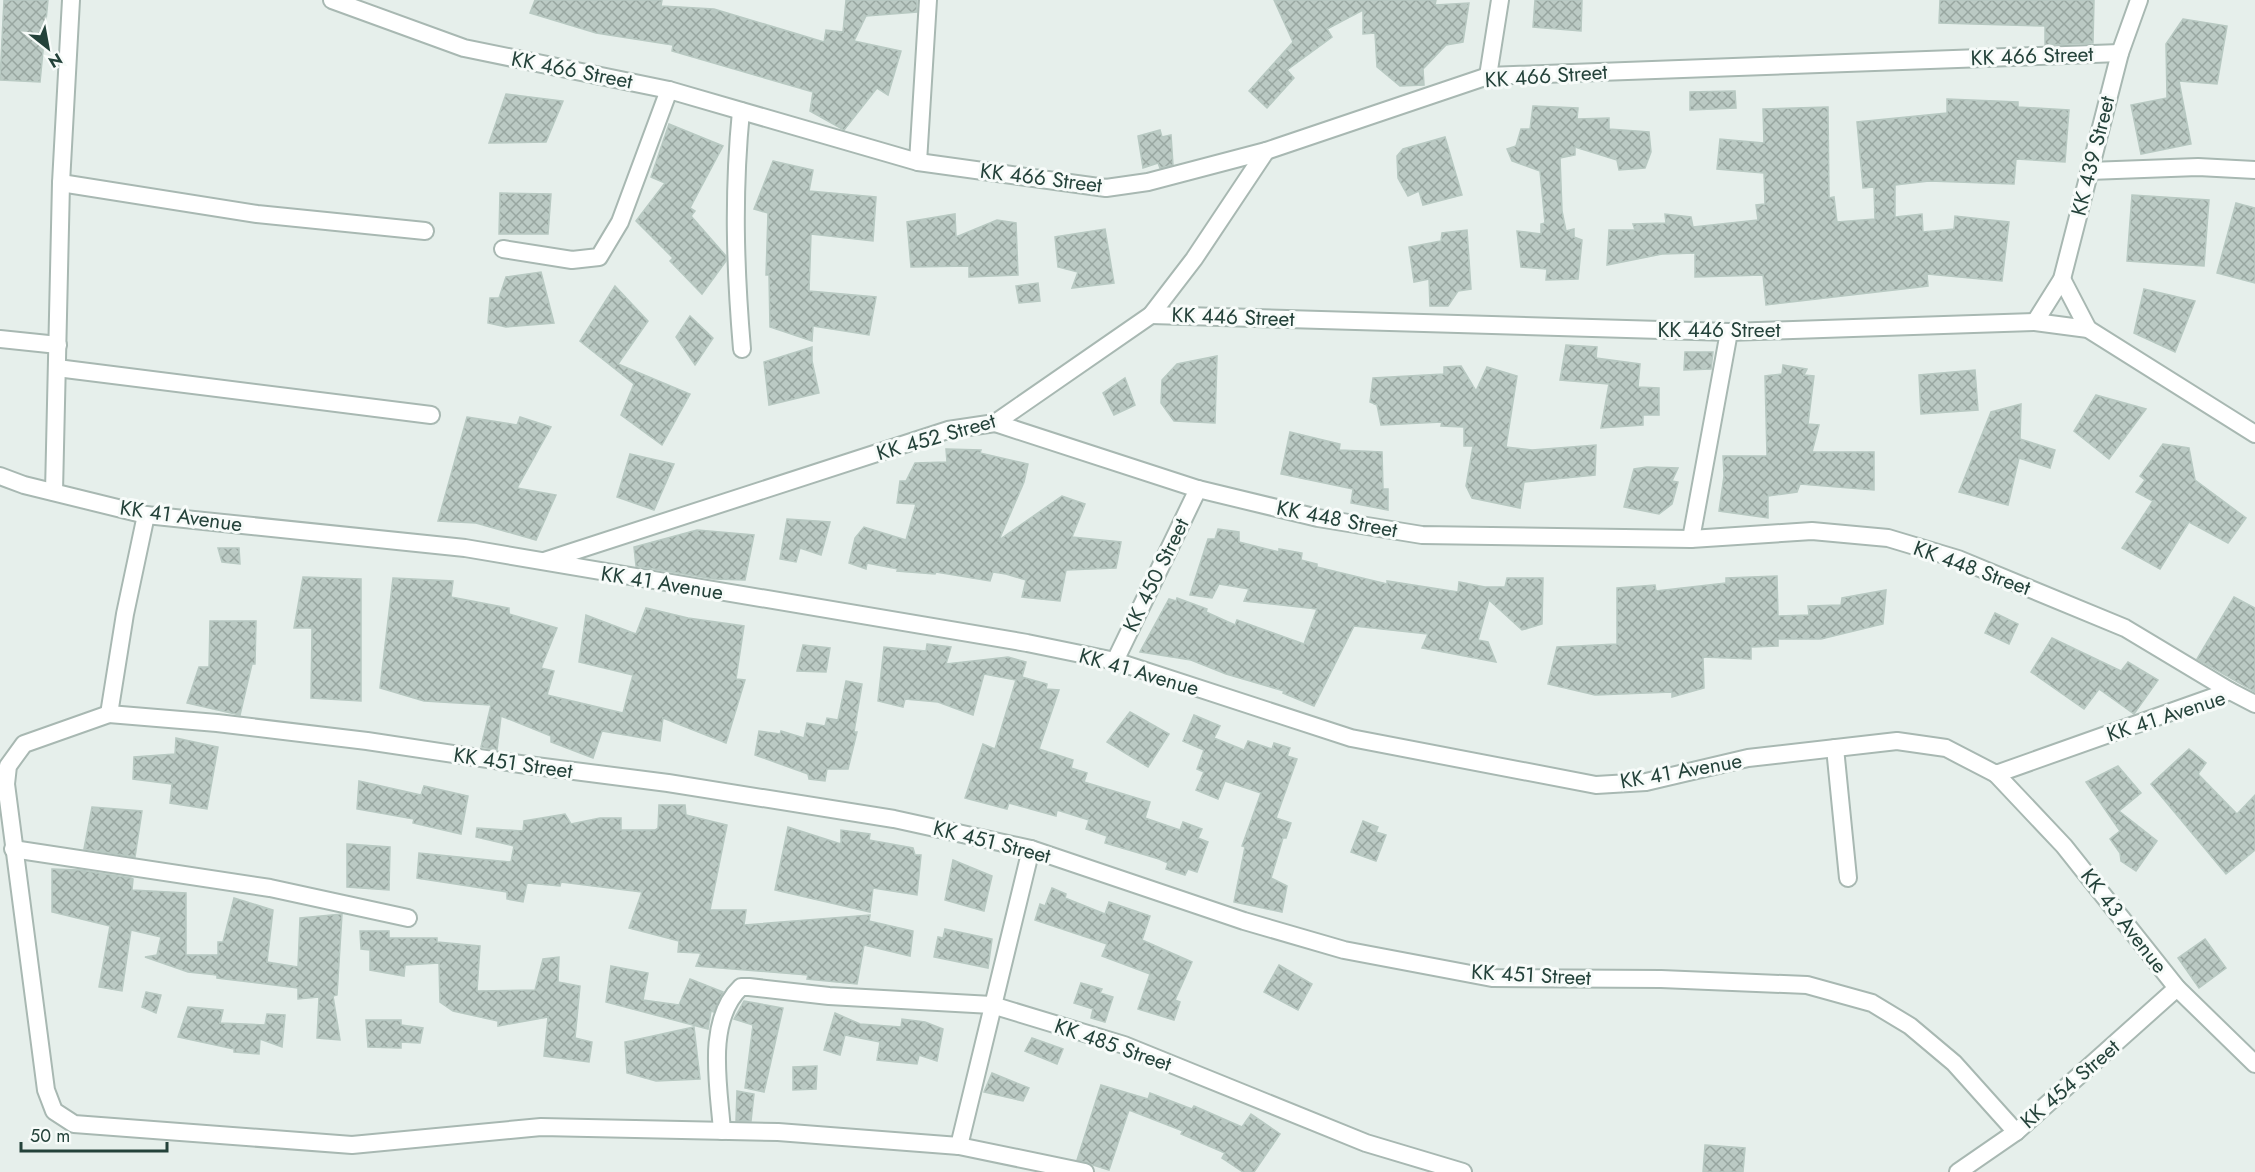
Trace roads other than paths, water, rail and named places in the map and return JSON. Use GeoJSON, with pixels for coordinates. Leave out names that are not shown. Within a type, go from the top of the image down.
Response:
{"type":"FeatureCollection","features":[{"type":"Feature","properties":{"kind":"street"},"geometry":{"type":"LineString","coordinates":[[54,492],[61,183],[71,0]]}},
{"type":"Feature","properties":{"kind":"street","name":"KK 466 Street"},"geometry":{"type":"LineString","coordinates":[[332,0],[464,48],[669,90],[918,162],[1106,188],[1148,182],[1266,151],[1488,76],[2120,53]]}},
{"type":"Feature","properties":{"kind":"street"},"geometry":{"type":"LineString","coordinates":[[918,162],[928,0]]}},
{"type":"Feature","properties":{"kind":"street"},"geometry":{"type":"LineString","coordinates":[[1488,76],[1500,0]]}},
{"type":"Feature","properties":{"kind":"street","name":"KK 439 Street"},"geometry":{"type":"LineString","coordinates":[[2035,322],[2062,279],[2120,53],[2139,0]]}},
{"type":"Feature","properties":{"kind":"street"},"geometry":{"type":"LineString","coordinates":[[503,249],[572,260],[599,257],[620,222],[669,90]]}},
{"type":"Feature","properties":{"kind":"street"},"geometry":{"type":"LineString","coordinates":[[741,111],[734,202],[735,259],[742,349]]}},
{"type":"Feature","properties":{"kind":"street","name":"KK 452 Street"},"geometry":{"type":"LineString","coordinates":[[541,563],[948,430],[995,423],[1151,315],[1194,259],[1266,151]]}},
{"type":"Feature","properties":{"kind":"street"},"geometry":{"type":"LineString","coordinates":[[2089,171],[2198,167],[2255,170]]}},
{"type":"Feature","properties":{"kind":"street"},"geometry":{"type":"LineString","coordinates":[[61,183],[257,214],[425,231]]}},
{"type":"Feature","properties":{"kind":"street"},"geometry":{"type":"LineString","coordinates":[[2062,279],[2088,329]]}},
{"type":"Feature","properties":{"kind":"street","name":"KK 446 Street"},"geometry":{"type":"LineString","coordinates":[[1151,315],[1730,332],[2035,322],[2088,329],[2255,434]]}},
{"type":"Feature","properties":{"kind":"street"},"geometry":{"type":"LineString","coordinates":[[1691,539],[1730,332]]}},
{"type":"Feature","properties":{"kind":"street"},"geometry":{"type":"LineString","coordinates":[[0,339],[58,345]]}},
{"type":"Feature","properties":{"kind":"street"},"geometry":{"type":"LineString","coordinates":[[57,368],[431,415]]}},
{"type":"Feature","properties":{"kind":"street","name":"KK 448 Street"},"geometry":{"type":"LineString","coordinates":[[995,423],[1198,489],[1318,518],[1422,535],[1691,539],[1812,531],[1888,538],[1958,559],[2125,628],[2230,691]]}},
{"type":"Feature","properties":{"kind":"street","name":"KK 41 Avenue"},"geometry":{"type":"LineString","coordinates":[[0,476],[146,515],[465,548],[541,563],[1027,643],[1115,661],[1351,738],[1596,785],[1646,782],[1748,758],[1897,741],[1946,748],[1996,774],[2230,691],[2255,704]]}},
{"type":"Feature","properties":{"kind":"street","name":"KK 450 Street"},"geometry":{"type":"LineString","coordinates":[[1115,661],[1198,489]]}},
{"type":"Feature","properties":{"kind":"street"},"geometry":{"type":"LineString","coordinates":[[146,515],[125,614],[109,714],[24,744],[15,753],[8,766],[6,784],[13,849],[46,1090],[54,1111],[74,1124],[352,1145],[542,1127],[777,1132],[959,1146],[1085,1172]]}},
{"type":"Feature","properties":{"kind":"street","name":"KK 451 Street"},"geometry":{"type":"LineString","coordinates":[[109,714],[217,723],[356,740],[668,783],[894,819],[1031,849],[1244,921],[1344,950],[1492,978],[1661,979],[1807,985],[1872,1002],[1910,1026],[1954,1063],[2016,1132]]}},
{"type":"Feature","properties":{"kind":"street"},"geometry":{"type":"LineString","coordinates":[[1835,748],[1848,878]]}},
{"type":"Feature","properties":{"kind":"street","name":"KK 43 Avenue"},"geometry":{"type":"LineString","coordinates":[[1996,774],[2064,846],[2177,988],[2255,1064]]}},
{"type":"Feature","properties":{"kind":"street"},"geometry":{"type":"LineString","coordinates":[[13,849],[270,888],[408,918]]}},
{"type":"Feature","properties":{"kind":"street"},"geometry":{"type":"LineString","coordinates":[[959,1146],[1031,849]]}},
{"type":"Feature","properties":{"kind":"street","name":"KK 485 Street"},"geometry":{"type":"LineString","coordinates":[[722,1131],[717,1054],[720,1033],[732,997],[741,987],[748,987],[829,996],[992,1005],[1124,1046],[1366,1143],[1463,1172]]}},
{"type":"Feature","properties":{"kind":"street","name":"KK 454 Street"},"geometry":{"type":"LineString","coordinates":[[1958,1172],[2016,1132],[2177,988]]}}]}
